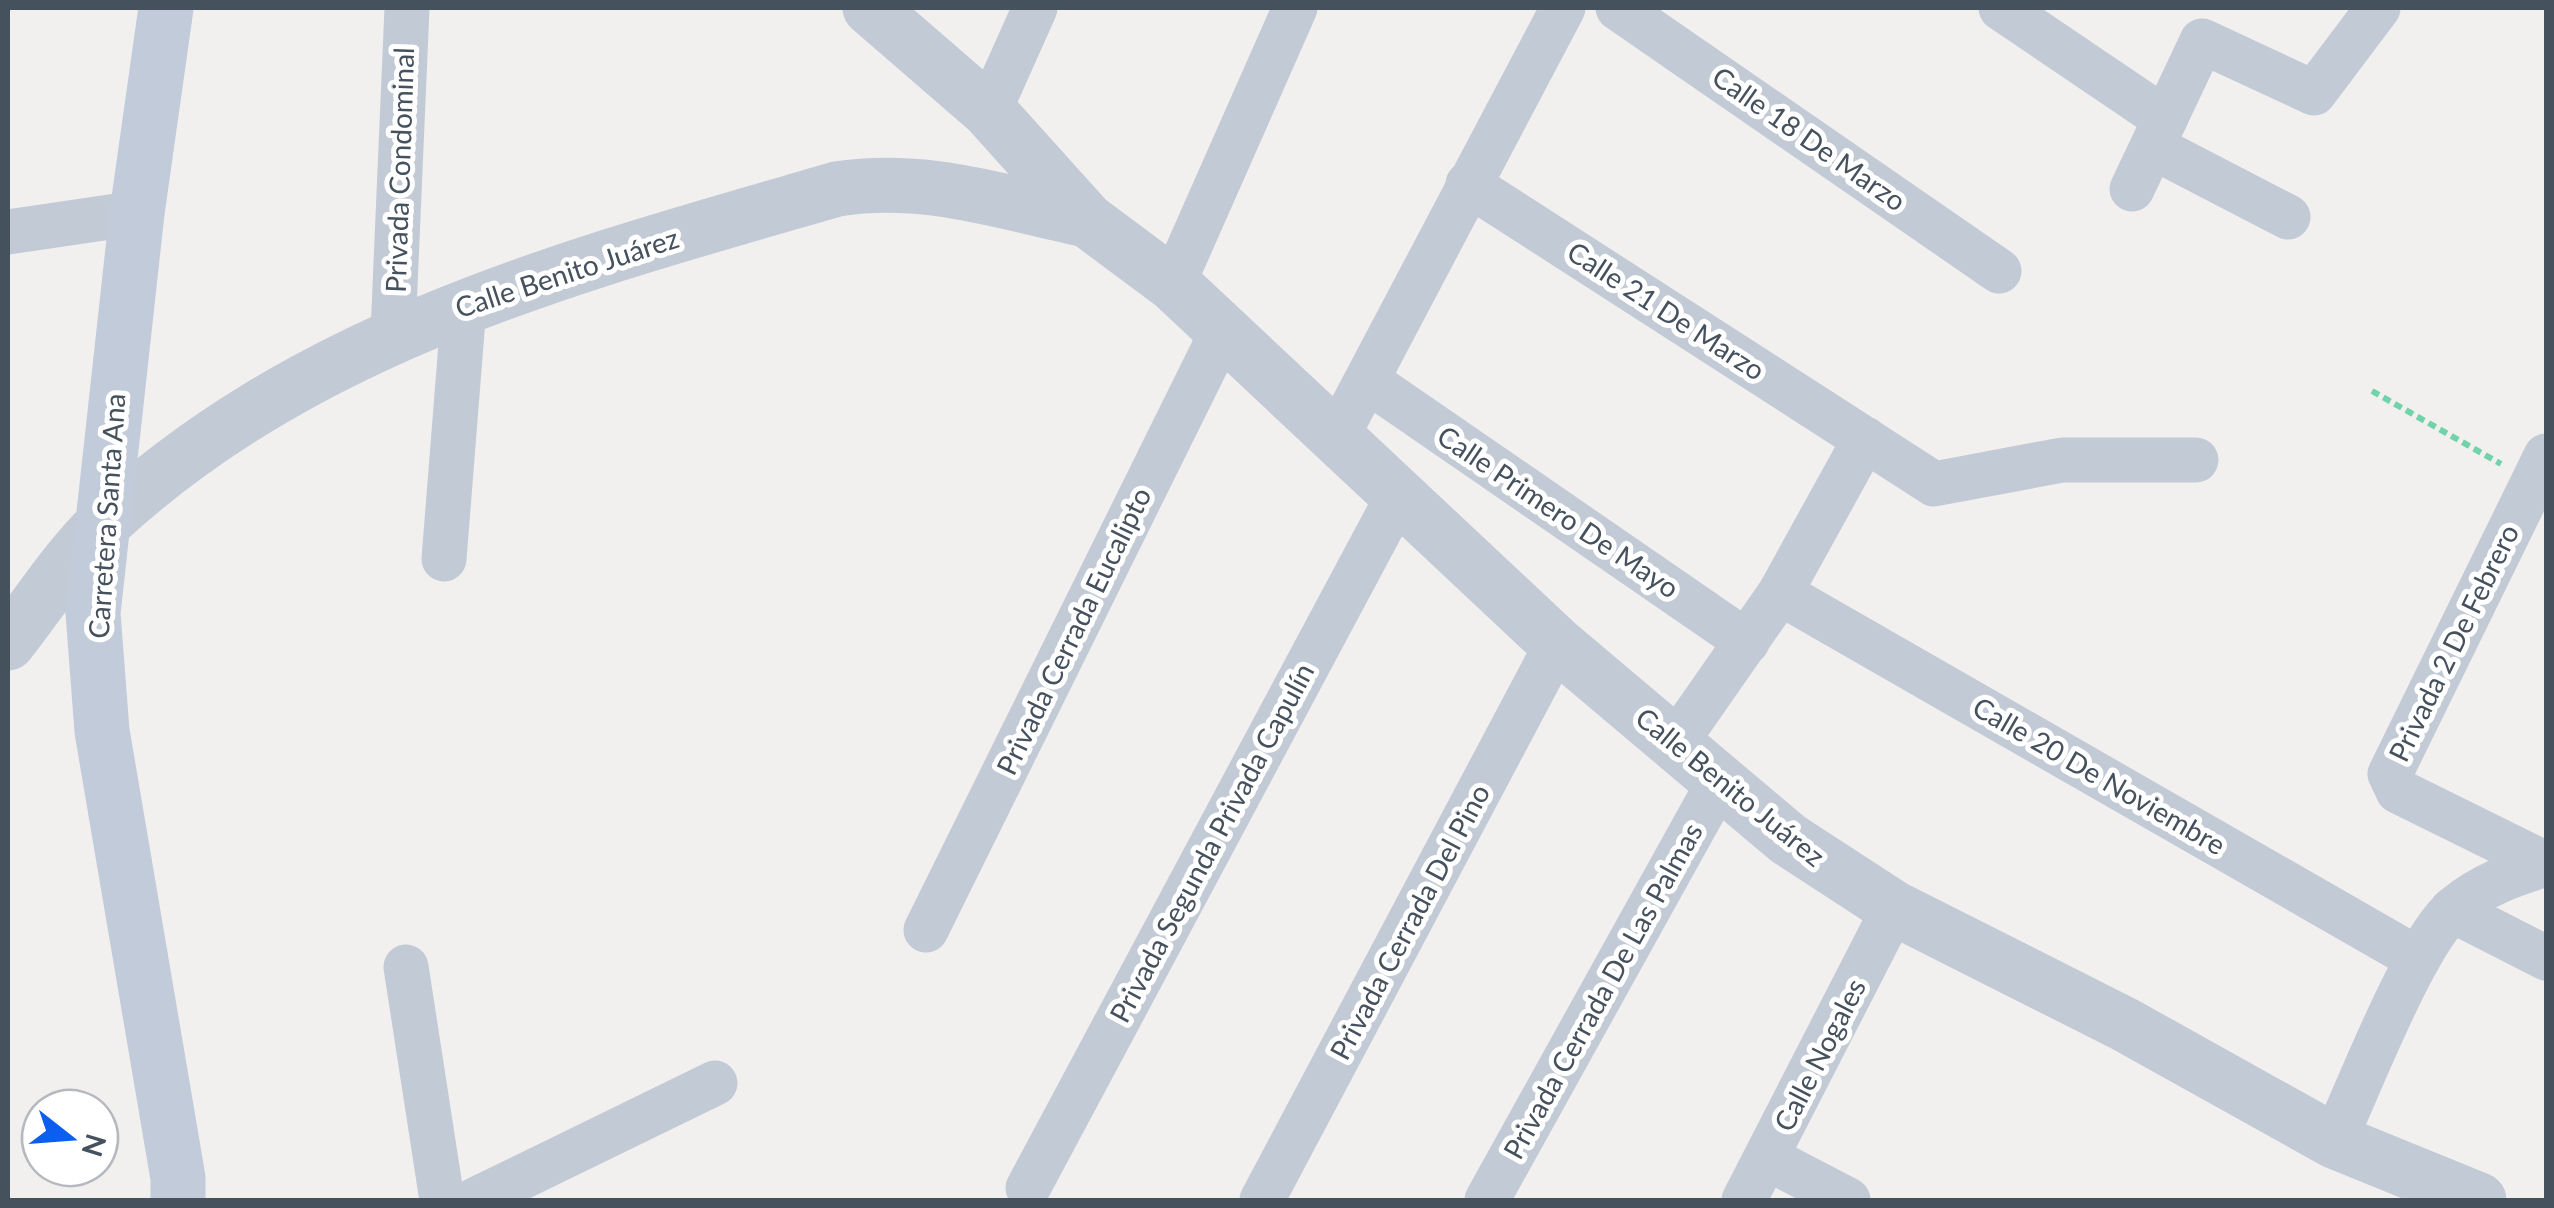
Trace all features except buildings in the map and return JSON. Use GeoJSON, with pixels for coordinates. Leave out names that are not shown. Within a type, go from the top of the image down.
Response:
{"type":"FeatureCollection","features":[{"type":"Feature","properties":{"kind":"main road","name":"Carretera Santa Ana"},"geometry":{"type":"LineString","coordinates":[[166,8],[137,213],[93,613],[102,732],[178,1178],[178,1200]]}},
{"type":"Feature","properties":{"kind":"street","name":"Privada Condominal"},"geometry":{"type":"LineString","coordinates":[[393,333],[408,8]]}},
{"type":"Feature","properties":{"kind":"street","name":"Calle Benito Juárez"},"geometry":{"type":"LineString","coordinates":[[870,8],[989,111],[1088,220],[1172,284],[1557,644],[1788,839],[1894,908],[2124,1024],[2334,1141],[2479,1200]]}},
{"type":"Feature","properties":{"kind":"street"},"geometry":{"type":"LineString","coordinates":[[989,111],[1036,8]]}},
{"type":"Feature","properties":{"kind":"street"},"geometry":{"type":"LineString","coordinates":[[1172,284],[1295,8]]}},
{"type":"Feature","properties":{"kind":"street"},"geometry":{"type":"LineString","coordinates":[[1336,438],[1563,8]]}},
{"type":"Feature","properties":{"kind":"street","name":"Calle 18 De Marzo"},"geometry":{"type":"LineString","coordinates":[[1618,8],[2000,271]]}},
{"type":"Feature","properties":{"kind":"street"},"geometry":{"type":"LineString","coordinates":[[2001,8],[2159,133],[2288,217]]}},
{"type":"Feature","properties":{"kind":"street"},"geometry":{"type":"LineString","coordinates":[[2132,190],[2202,41],[2314,93],[2378,8]]}},
{"type":"Feature","properties":{"kind":"street","name":"Calle Benito Juárez"},"geometry":{"type":"LineString","coordinates":[[8,643],[100,528],[180,460],[252,412],[393,333],[698,229],[836,189],[882,182],[923,184],[1088,220]]}},
{"type":"Feature","properties":{"kind":"street","name":"Calle 21 De Marzo"},"geometry":{"type":"LineString","coordinates":[[1468,184],[1934,484],[2062,460],[2196,460]]}},
{"type":"Feature","properties":{"kind":"street"},"geometry":{"type":"LineString","coordinates":[[8,232],[137,213]]}},
{"type":"Feature","properties":{"kind":"street"},"geometry":{"type":"LineString","coordinates":[[444,559],[464,306]]}},
{"type":"Feature","properties":{"kind":"street","name":"Privada Cerrada Eucalipto"},"geometry":{"type":"LineString","coordinates":[[926,930],[1222,332]]}},
{"type":"Feature","properties":{"kind":"street","name":"Calle Primero De Mayo"},"geometry":{"type":"LineString","coordinates":[[1368,382],[1747,642]]}},
{"type":"Feature","properties":{"kind":"street"},"geometry":{"type":"LineString","coordinates":[[1674,745],[1780,593],[1865,439]]}},
{"type":"Feature","properties":{"kind":"street","name":"Privada 2 De Febrero"},"geometry":{"type":"LineString","coordinates":[[2540,469],[2390,774],[2398,792],[2546,864]]}},
{"type":"Feature","properties":{"kind":"street","name":"Privada Segunda Privada Capulín"},"geometry":{"type":"LineString","coordinates":[[1028,1188],[1397,498]]}},
{"type":"Feature","properties":{"kind":"street","name":"Calle 20 De Noviembre"},"geometry":{"type":"LineString","coordinates":[[1780,593],[2418,960]]}},
{"type":"Feature","properties":{"kind":"street","name":"Privada Cerrada Del Pino"},"geometry":{"type":"LineString","coordinates":[[1262,1200],[1557,644]]}},
{"type":"Feature","properties":{"kind":"street","name":"Privada Cerrada De Las Palmas"},"geometry":{"type":"LineString","coordinates":[[1487,1200],[1719,782]]}},
{"type":"Feature","properties":{"kind":"street","name":"Privada 2 De Febrero"},"geometry":{"type":"LineString","coordinates":[[2334,1141],[2418,960],[2452,910],[2490,882],[2546,864]]}},
{"type":"Feature","properties":{"kind":"street","name":"Calle Nogales"},"geometry":{"type":"LineString","coordinates":[[1744,1200],[1894,908]]}},
{"type":"Feature","properties":{"kind":"street"},"geometry":{"type":"LineString","coordinates":[[2452,910],[2546,958]]}},
{"type":"Feature","properties":{"kind":"street"},"geometry":{"type":"LineString","coordinates":[[406,966],[442,1200]]}},
{"type":"Feature","properties":{"kind":"street"},"geometry":{"type":"LineString","coordinates":[[476,1200],[716,1083]]}},
{"type":"Feature","properties":{"kind":"street"},"geometry":{"type":"LineString","coordinates":[[1767,1158],[1848,1200]]}},
{"type":"Feature","properties":{"kind":"path"},"geometry":{"type":"LineString","coordinates":[[2372,391],[2540,469]]}}]}
